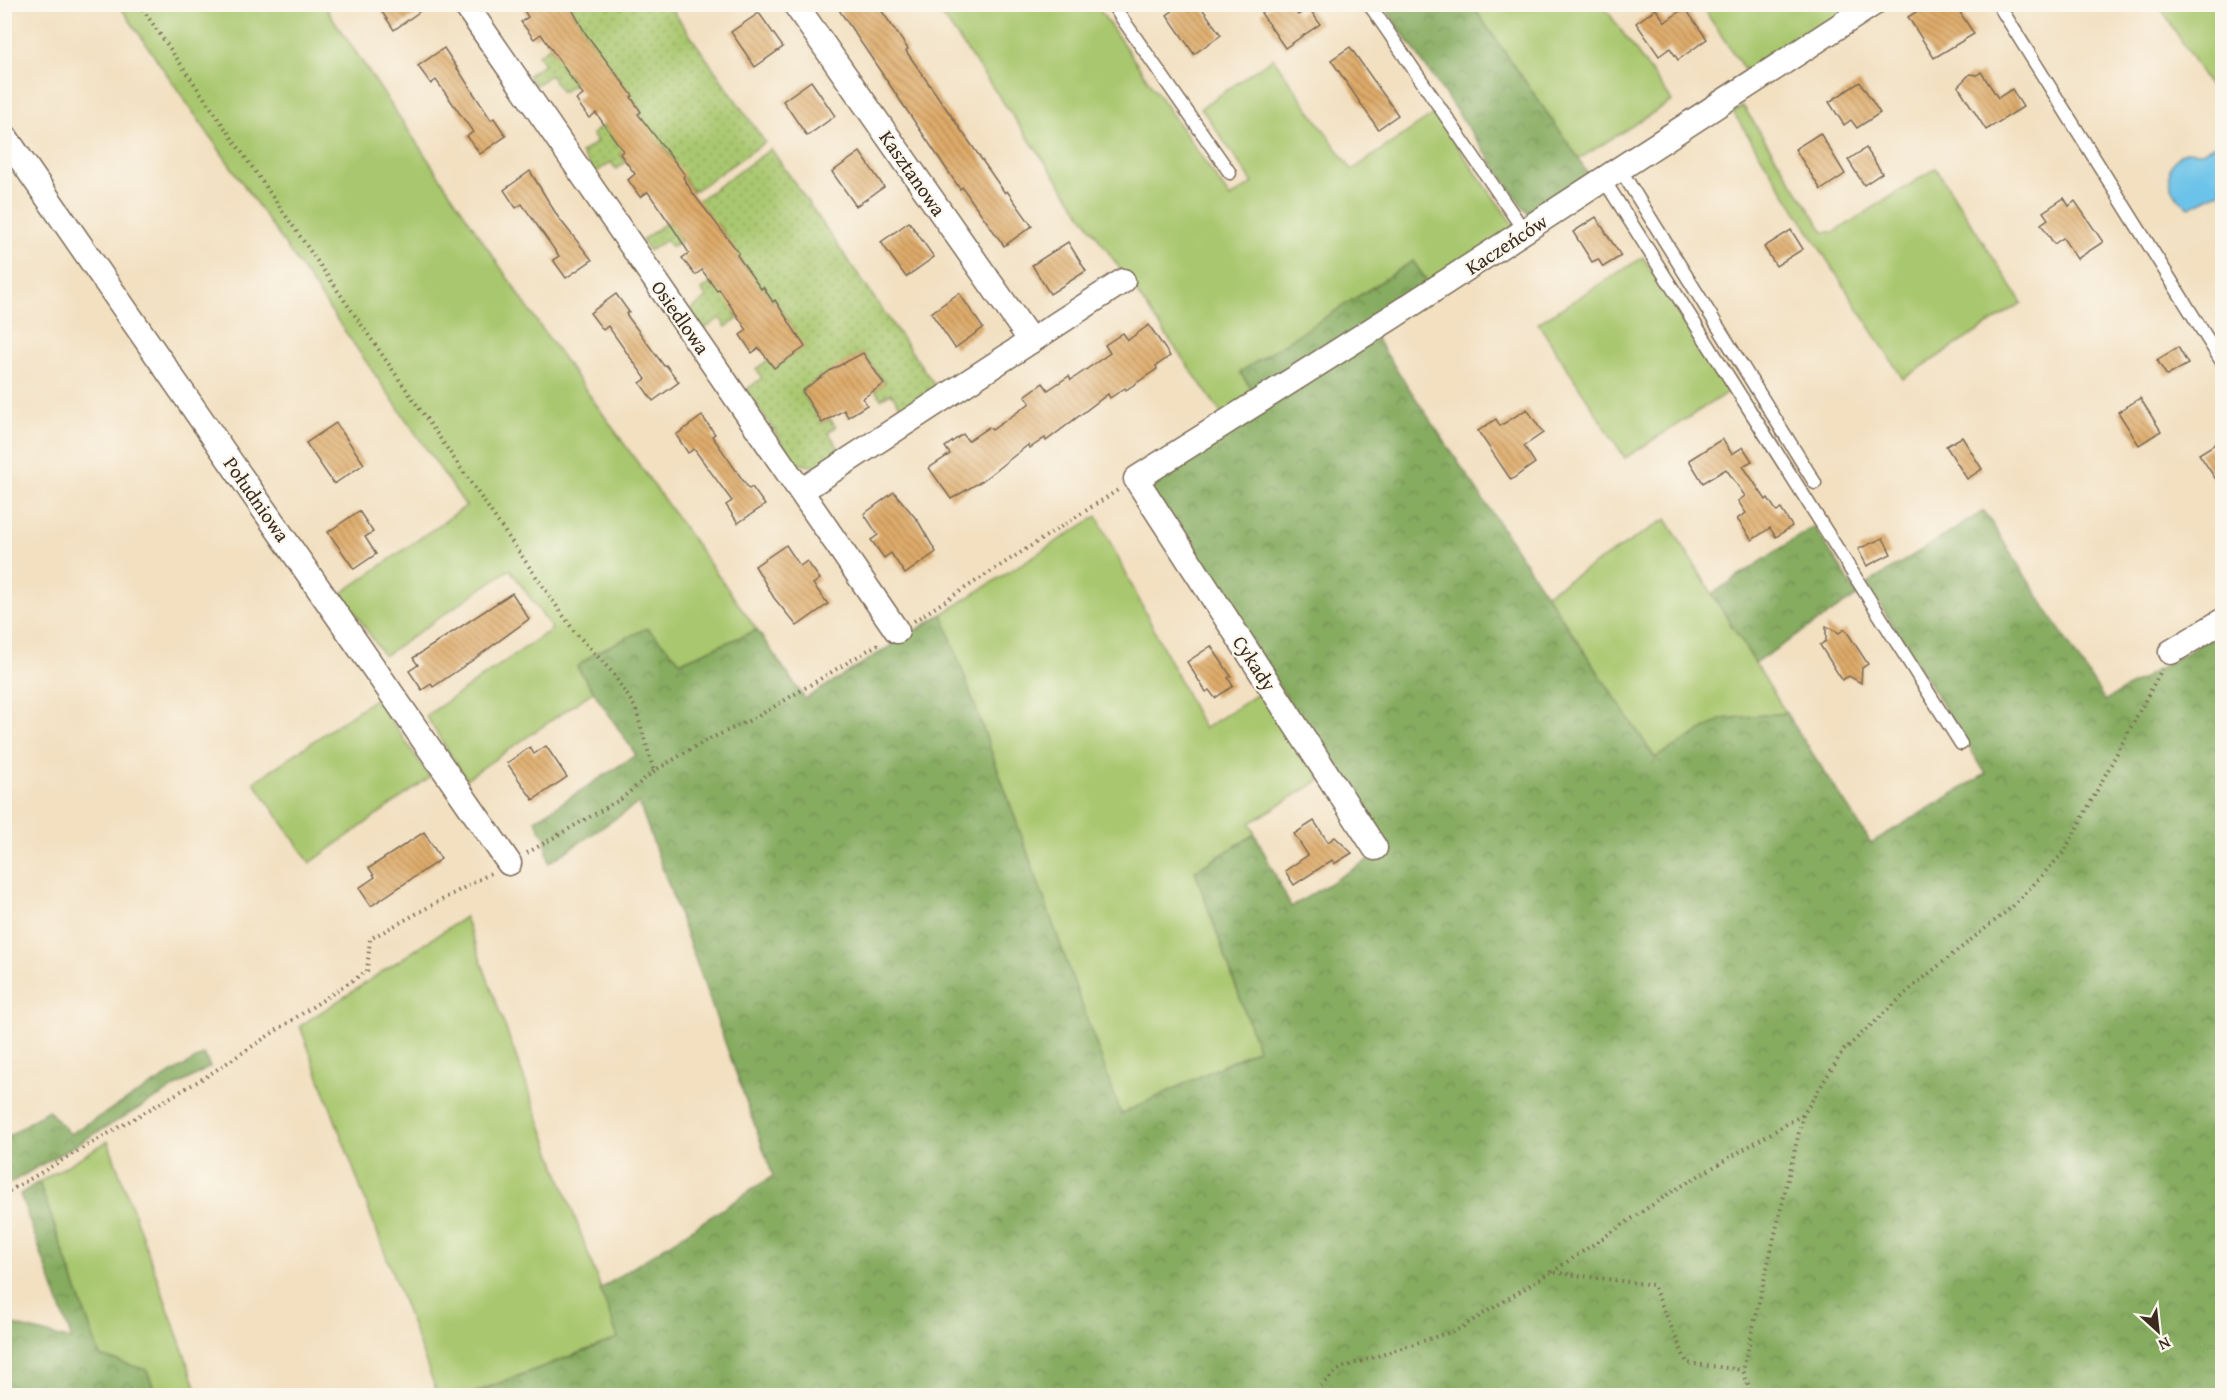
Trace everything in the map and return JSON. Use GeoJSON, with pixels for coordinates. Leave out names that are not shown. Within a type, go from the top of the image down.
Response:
{"type":"FeatureCollection","features":[{"type":"Feature","properties":{"kind":"street","name":"Osiedlowa"},"geometry":{"type":"LineString","coordinates":[[465,4],[897,631]]}},
{"type":"Feature","properties":{"kind":"street","name":"Kasztanowa"},"geometry":{"type":"LineString","coordinates":[[795,4],[1031,341]]}},
{"type":"Feature","properties":{"kind":"street","name":"Kaczeńców"},"geometry":{"type":"LineString","coordinates":[[1136,478],[1525,232],[1867,6]]}},
{"type":"Feature","properties":{"kind":"street","name":"Południowa"},"geometry":{"type":"LineString","coordinates":[[4,135],[509,863]]}},
{"type":"Feature","properties":{"kind":"street"},"geometry":{"type":"LineString","coordinates":[[801,491],[1123,281]]}},
{"type":"Feature","properties":{"kind":"street","name":"Cykady"},"geometry":{"type":"LineString","coordinates":[[1136,478],[1375,848]]}},
{"type":"Feature","properties":{"kind":"street"},"geometry":{"type":"LineString","coordinates":[[2171,652],[2223,621]]}},
{"type":"Feature","properties":{"kind":"lane"},"geometry":{"type":"LineString","coordinates":[[1112,4],[1230,173]]}},
{"type":"Feature","properties":{"kind":"lane"},"geometry":{"type":"LineString","coordinates":[[1369,4],[1525,232]]}},
{"type":"Feature","properties":{"kind":"lane"},"geometry":{"type":"LineString","coordinates":[[1998,4],[2223,362]]}},
{"type":"Feature","properties":{"kind":"lane"},"geometry":{"type":"LineString","coordinates":[[1612,174],[1815,483]]}},
{"type":"Feature","properties":{"kind":"lane"},"geometry":{"type":"LineString","coordinates":[[1612,174],[1961,744]]}},
{"type":"Feature","properties":{"kind":"path"},"geometry":{"type":"LineString","coordinates":[[4,1194],[207,1076],[367,971],[370,939],[621,799],[654,771],[635,707],[612,672],[574,631],[139,4]]}},
{"type":"Feature","properties":{"kind":"path"},"geometry":{"type":"LineString","coordinates":[[1752,1395],[1743,1370],[1803,1115],[1844,1051],[1917,983],[2012,907],[2064,852],[2171,652]]}},
{"type":"Feature","properties":{"kind":"path"},"geometry":{"type":"LineString","coordinates":[[1314,1395],[1319,1387],[1341,1368],[1459,1329],[1551,1272],[1673,1191],[1803,1115]]}},
{"type":"Feature","properties":{"kind":"path"},"geometry":{"type":"LineString","coordinates":[[1551,1272],[1653,1285],[1688,1363],[1743,1370]]}},
{"type":"Feature","properties":{"kind":"green space"},"geometry":{"type":"Polygon","coordinates":[[[119,5],[324,5],[538,323],[757,630],[681,662],[577,667],[594,691],[466,779],[426,716],[552,629],[510,569],[384,656],[342,593],[466,506],[119,5]]]}},
{"type":"Feature","properties":{"kind":"green space"},"geometry":{"type":"Polygon","coordinates":[[[569,5],[669,5],[765,142],[693,192],[664,146],[661,147],[651,133],[620,154],[626,162],[616,169],[611,162],[595,173],[581,153],[597,142],[592,134],[604,125],[611,133],[641,111],[611,66],[609,67],[599,53],[568,74],[575,83],[562,92],[550,75],[535,86],[528,75],[544,64],[538,55],[550,47],[556,55],[586,34],[569,5]]]}},
{"type":"Feature","properties":{"kind":"green space"},"geometry":{"type":"Polygon","coordinates":[[[935,5],[1096,5],[1230,198],[1253,183],[1201,108],[1273,58],[1352,170],[1434,114],[1517,230],[1431,287],[1413,261],[1240,373],[1256,395],[1223,416],[935,5]]]}},
{"type":"Feature","properties":{"kind":"green space"},"geometry":{"type":"Polygon","coordinates":[[[1383,5],[1472,5],[1579,159],[1590,179],[1532,220],[1383,5]]]}},
{"type":"Feature","properties":{"kind":"green space"},"geometry":{"type":"Polygon","coordinates":[[[1472,5],[1603,5],[1672,101],[1579,159],[1472,5]]]}},
{"type":"Feature","properties":{"kind":"green space"},"geometry":{"type":"Polygon","coordinates":[[[1701,5],[1842,5],[1847,12],[1747,74],[1701,5]]]}},
{"type":"Feature","properties":{"kind":"green space"},"geometry":{"type":"Polygon","coordinates":[[[2159,5],[2222,5],[2222,106],[2159,5]]]}},
{"type":"Feature","properties":{"kind":"green space"},"geometry":{"type":"Polygon","coordinates":[[[1743,106],[1824,232],[1835,232],[1936,168],[2022,303],[1903,379],[1733,112],[1743,106]]]}},
{"type":"Feature","properties":{"kind":"green space"},"geometry":{"type":"Polygon","coordinates":[[[771,149],[936,387],[904,411],[891,393],[881,399],[875,390],[884,383],[863,353],[816,380],[817,382],[802,392],[822,423],[830,419],[836,427],[828,432],[841,452],[817,467],[796,463],[746,390],[762,378],[756,369],[768,360],[774,368],[804,347],[775,300],[773,302],[763,287],[733,309],[739,318],[726,327],[720,318],[704,329],[690,310],[707,298],[701,290],[711,283],[717,291],[747,270],[718,224],[715,225],[705,210],[675,231],[681,241],[671,247],[666,240],[649,251],[642,240],[771,149]]]}},
{"type":"Feature","properties":{"kind":"green space"},"geometry":{"type":"Polygon","coordinates":[[[1643,257],[1728,392],[1625,458],[1538,323],[1643,257]]]}},
{"type":"Feature","properties":{"kind":"green space"},"geometry":{"type":"Polygon","coordinates":[[[1413,261],[1431,287],[1256,395],[1240,372],[1413,261]]]}},
{"type":"Feature","properties":{"kind":"green space"},"geometry":{"type":"Polygon","coordinates":[[[1375,337],[1655,758],[1722,719],[1786,713],[1871,843],[1986,774],[1867,584],[1984,511],[2105,701],[2222,631],[2222,1395],[467,1396],[618,1338],[600,1289],[773,1176],[639,803],[549,863],[545,838],[535,820],[636,755],[577,667],[595,653],[647,628],[681,662],[757,630],[805,699],[942,614],[1121,1114],[1258,1049],[1195,871],[1255,834],[1291,907],[1386,849],[1146,485],[1375,337]]]}},
{"type":"Feature","properties":{"kind":"green space"},"geometry":{"type":"Polygon","coordinates":[[[1097,516],[1204,729],[1264,690],[1322,779],[1250,823],[1255,834],[1195,871],[1258,1049],[1121,1114],[942,614],[1097,516]]]}},
{"type":"Feature","properties":{"kind":"green space"},"geometry":{"type":"Polygon","coordinates":[[[1666,519],[1786,713],[1722,719],[1655,758],[1546,594],[1666,519]]]}},
{"type":"Feature","properties":{"kind":"green space"},"geometry":{"type":"Polygon","coordinates":[[[1814,526],[1858,595],[1755,663],[1712,594],[1814,526]]]}},
{"type":"Feature","properties":{"kind":"green space"},"geometry":{"type":"Polygon","coordinates":[[[376,698],[430,777],[310,863],[254,782],[376,698]]]}},
{"type":"Feature","properties":{"kind":"green space"},"geometry":{"type":"Polygon","coordinates":[[[465,917],[619,1338],[467,1395],[438,1395],[300,1026],[465,917]]]}},
{"type":"Feature","properties":{"kind":"green space"},"geometry":{"type":"Polygon","coordinates":[[[204,1054],[210,1067],[5,1186],[5,1139],[48,1110],[70,1134],[204,1054]]]}},
{"type":"Feature","properties":{"kind":"green space"},"geometry":{"type":"Polygon","coordinates":[[[108,1141],[199,1395],[156,1395],[147,1370],[100,1356],[39,1182],[108,1141]]]}},
{"type":"Feature","properties":{"kind":"green space"},"geometry":{"type":"Polygon","coordinates":[[[39,1182],[100,1356],[147,1370],[156,1395],[5,1395],[5,1323],[72,1340],[20,1194],[39,1182]]]}},
{"type":"Feature","properties":{"kind":"water"},"geometry":{"type":"Polygon","coordinates":[[[2222,141],[2222,191],[2190,207],[2180,200],[2170,183],[2172,164],[2186,151],[2202,152],[2222,141]]]}},
{"type":"Feature","properties":{"kind":"building"},"geometry":{"type":"Polygon","coordinates":[[[391,4],[430,4],[394,30],[382,12],[391,4]]]}},
{"type":"Feature","properties":{"kind":"building"},"geometry":{"type":"Polygon","coordinates":[[[520,4],[569,4],[586,34],[633,96],[631,97],[641,112],[638,114],[685,175],[683,177],[692,192],[739,253],[737,255],[761,289],[763,287],[773,302],[775,300],[805,347],[774,368],[759,348],[752,353],[740,335],[747,330],[719,289],[717,291],[702,270],[695,275],[682,258],[689,253],[648,192],[640,197],[628,180],[635,174],[620,154],[623,151],[596,113],[589,118],[576,100],[583,95],[541,34],[534,39],[521,22],[528,17],[520,4]]]}},
{"type":"Feature","properties":{"kind":"building"},"geometry":{"type":"Polygon","coordinates":[[[835,4],[877,4],[908,49],[906,51],[1005,193],[1007,191],[1032,226],[1004,246],[962,187],[960,189],[835,4]]]}},
{"type":"Feature","properties":{"kind":"building"},"geometry":{"type":"Polygon","coordinates":[[[1182,4],[1199,4],[1221,35],[1194,54],[1167,15],[1182,4]]]}},
{"type":"Feature","properties":{"kind":"building"},"geometry":{"type":"Polygon","coordinates":[[[1274,4],[1289,4],[1298,15],[1309,8],[1320,24],[1285,48],[1261,13],[1274,4]]]}},
{"type":"Feature","properties":{"kind":"building"},"geometry":{"type":"Polygon","coordinates":[[[1928,4],[1945,4],[1949,10],[1956,6],[1974,34],[1934,58],[1908,17],[1928,4]]]}},
{"type":"Feature","properties":{"kind":"building"},"geometry":{"type":"Polygon","coordinates":[[[1685,8],[1707,39],[1678,60],[1670,48],[1659,56],[1636,23],[1656,9],[1665,22],[1685,8]]]}},
{"type":"Feature","properties":{"kind":"building"},"geometry":{"type":"Polygon","coordinates":[[[759,13],[783,47],[755,67],[731,32],[759,13]]]}},
{"type":"Feature","properties":{"kind":"building"},"geometry":{"type":"Polygon","coordinates":[[[1350,47],[1398,115],[1378,129],[1331,60],[1350,47]]]}},
{"type":"Feature","properties":{"kind":"building"},"geometry":{"type":"Polygon","coordinates":[[[444,48],[491,120],[494,118],[506,136],[480,154],[467,136],[473,132],[436,80],[431,84],[418,66],[444,48]]]}},
{"type":"Feature","properties":{"kind":"building"},"geometry":{"type":"Polygon","coordinates":[[[1981,72],[1998,98],[2012,89],[2023,107],[1986,130],[1958,86],[1970,74],[1977,75],[1981,72]]]}},
{"type":"Feature","properties":{"kind":"building"},"geometry":{"type":"Polygon","coordinates":[[[811,81],[835,116],[807,136],[783,101],[811,81]]]}},
{"type":"Feature","properties":{"kind":"building"},"geometry":{"type":"Polygon","coordinates":[[[1860,82],[1880,113],[1857,128],[1851,120],[1844,125],[1829,102],[1860,82]]]}},
{"type":"Feature","properties":{"kind":"building"},"geometry":{"type":"Polygon","coordinates":[[[1820,133],[1845,174],[1821,190],[1795,149],[1820,133]]]}},
{"type":"Feature","properties":{"kind":"building"},"geometry":{"type":"Polygon","coordinates":[[[1866,148],[1882,173],[1864,185],[1848,160],[1866,148]]]}},
{"type":"Feature","properties":{"kind":"building"},"geometry":{"type":"Polygon","coordinates":[[[860,152],[884,187],[856,206],[832,172],[860,152]]]}},
{"type":"Feature","properties":{"kind":"building"},"geometry":{"type":"Polygon","coordinates":[[[530,171],[558,217],[592,260],[566,278],[553,260],[559,256],[522,204],[516,208],[504,190],[530,171]]]}},
{"type":"Feature","properties":{"kind":"building"},"geometry":{"type":"Polygon","coordinates":[[[2064,198],[2069,206],[2075,201],[2103,242],[2077,259],[2063,238],[2054,244],[2041,224],[2048,219],[2043,212],[2064,198]]]}},
{"type":"Feature","properties":{"kind":"building"},"geometry":{"type":"Polygon","coordinates":[[[1596,217],[1621,256],[1603,267],[1598,259],[1592,262],[1573,232],[1596,217]]]}},
{"type":"Feature","properties":{"kind":"building"},"geometry":{"type":"Polygon","coordinates":[[[909,222],[934,257],[906,277],[881,242],[909,222]]]}},
{"type":"Feature","properties":{"kind":"building"},"geometry":{"type":"Polygon","coordinates":[[[1791,230],[1803,249],[1776,266],[1764,247],[1791,230]]]}},
{"type":"Feature","properties":{"kind":"building"},"geometry":{"type":"Polygon","coordinates":[[[1068,242],[1086,271],[1050,294],[1032,265],[1068,242]]]}},
{"type":"Feature","properties":{"kind":"building"},"geometry":{"type":"Polygon","coordinates":[[[959,293],[983,328],[955,348],[931,313],[959,293]]]}},
{"type":"Feature","properties":{"kind":"building"},"geometry":{"type":"Polygon","coordinates":[[[616,294],[629,312],[626,314],[664,366],[666,365],[679,382],[653,401],[640,383],[646,379],[608,326],[603,330],[590,313],[616,294]]]}},
{"type":"Feature","properties":{"kind":"building"},"geometry":{"type":"Polygon","coordinates":[[[1149,325],[1170,356],[1156,366],[1157,369],[1126,390],[1125,388],[1110,398],[1108,394],[1046,441],[1045,438],[1030,448],[1028,445],[982,481],[951,499],[929,468],[950,454],[945,447],[963,434],[968,441],[989,427],[992,430],[1030,403],[1025,396],[1043,383],[1048,390],[1069,376],[1071,380],[1110,353],[1105,345],[1123,333],[1128,340],[1149,325]]]}},
{"type":"Feature","properties":{"kind":"building"},"geometry":{"type":"Polygon","coordinates":[[[2178,347],[2188,364],[2167,376],[2157,360],[2178,347]]]}},
{"type":"Feature","properties":{"kind":"building"},"geometry":{"type":"Polygon","coordinates":[[[863,353],[884,384],[863,398],[867,405],[848,417],[844,410],[822,423],[802,391],[831,370],[863,353]]]}},
{"type":"Feature","properties":{"kind":"building"},"geometry":{"type":"Polygon","coordinates":[[[2140,398],[2161,431],[2139,445],[2118,412],[2140,398]]]}},
{"type":"Feature","properties":{"kind":"building"},"geometry":{"type":"Polygon","coordinates":[[[1527,409],[1543,433],[1524,446],[1535,463],[1511,480],[1478,431],[1496,419],[1500,426],[1527,409]]]}},
{"type":"Feature","properties":{"kind":"building"},"geometry":{"type":"Polygon","coordinates":[[[702,416],[715,434],[712,436],[749,489],[752,487],[765,505],[738,523],[726,505],[732,501],[694,449],[688,453],[676,435],[702,416]]]}},
{"type":"Feature","properties":{"kind":"building"},"geometry":{"type":"Polygon","coordinates":[[[336,423],[364,464],[334,484],[306,443],[336,423]]]}},
{"type":"Feature","properties":{"kind":"building"},"geometry":{"type":"Polygon","coordinates":[[[1962,437],[1982,469],[1967,479],[1946,446],[1962,437]]]}},
{"type":"Feature","properties":{"kind":"building"},"geometry":{"type":"Polygon","coordinates":[[[1722,439],[1732,454],[1743,447],[1752,461],[1743,466],[1766,500],[1768,498],[1777,512],[1781,509],[1792,526],[1776,537],[1770,528],[1752,540],[1737,519],[1746,513],[1738,501],[1745,496],[1726,469],[1703,483],[1689,460],[1722,439]]]}},
{"type":"Feature","properties":{"kind":"building"},"geometry":{"type":"Polygon","coordinates":[[[2223,439],[2223,490],[2199,454],[2223,439]]]}},
{"type":"Feature","properties":{"kind":"building"},"geometry":{"type":"Polygon","coordinates":[[[894,492],[918,521],[936,552],[905,574],[891,553],[884,558],[871,540],[878,535],[864,514],[894,492]]]}},
{"type":"Feature","properties":{"kind":"building"},"geometry":{"type":"Polygon","coordinates":[[[359,511],[373,532],[365,537],[376,554],[354,569],[328,532],[359,511]]]}},
{"type":"Feature","properties":{"kind":"building"},"geometry":{"type":"Polygon","coordinates":[[[1883,538],[1891,554],[1867,566],[1858,549],[1883,538]]]}},
{"type":"Feature","properties":{"kind":"building"},"geometry":{"type":"Polygon","coordinates":[[[786,545],[800,566],[807,561],[820,579],[813,584],[828,604],[797,626],[774,598],[755,566],[786,545]]]}},
{"type":"Feature","properties":{"kind":"building"},"geometry":{"type":"Polygon","coordinates":[[[512,593],[529,619],[433,687],[431,684],[422,690],[409,671],[418,665],[413,658],[512,593]]]}},
{"type":"Feature","properties":{"kind":"building"},"geometry":{"type":"Polygon","coordinates":[[[1826,626],[1839,633],[1845,629],[1868,664],[1862,668],[1861,683],[1849,676],[1842,680],[1820,645],[1826,641],[1826,626]]]}},
{"type":"Feature","properties":{"kind":"building"},"geometry":{"type":"Polygon","coordinates":[[[1211,646],[1231,676],[1228,678],[1233,686],[1215,698],[1209,690],[1206,692],[1187,662],[1211,646]]]}},
{"type":"Feature","properties":{"kind":"building"},"geometry":{"type":"Polygon","coordinates":[[[546,746],[567,777],[533,800],[507,763],[530,747],[534,754],[546,746]]]}},
{"type":"Feature","properties":{"kind":"building"},"geometry":{"type":"Polygon","coordinates":[[[1314,821],[1328,842],[1335,837],[1352,853],[1334,864],[1332,860],[1294,885],[1285,871],[1308,855],[1294,834],[1314,821]]]}},
{"type":"Feature","properties":{"kind":"building"},"geometry":{"type":"Polygon","coordinates":[[[424,832],[441,859],[371,906],[359,888],[375,877],[369,868],[424,832]]]}}]}
